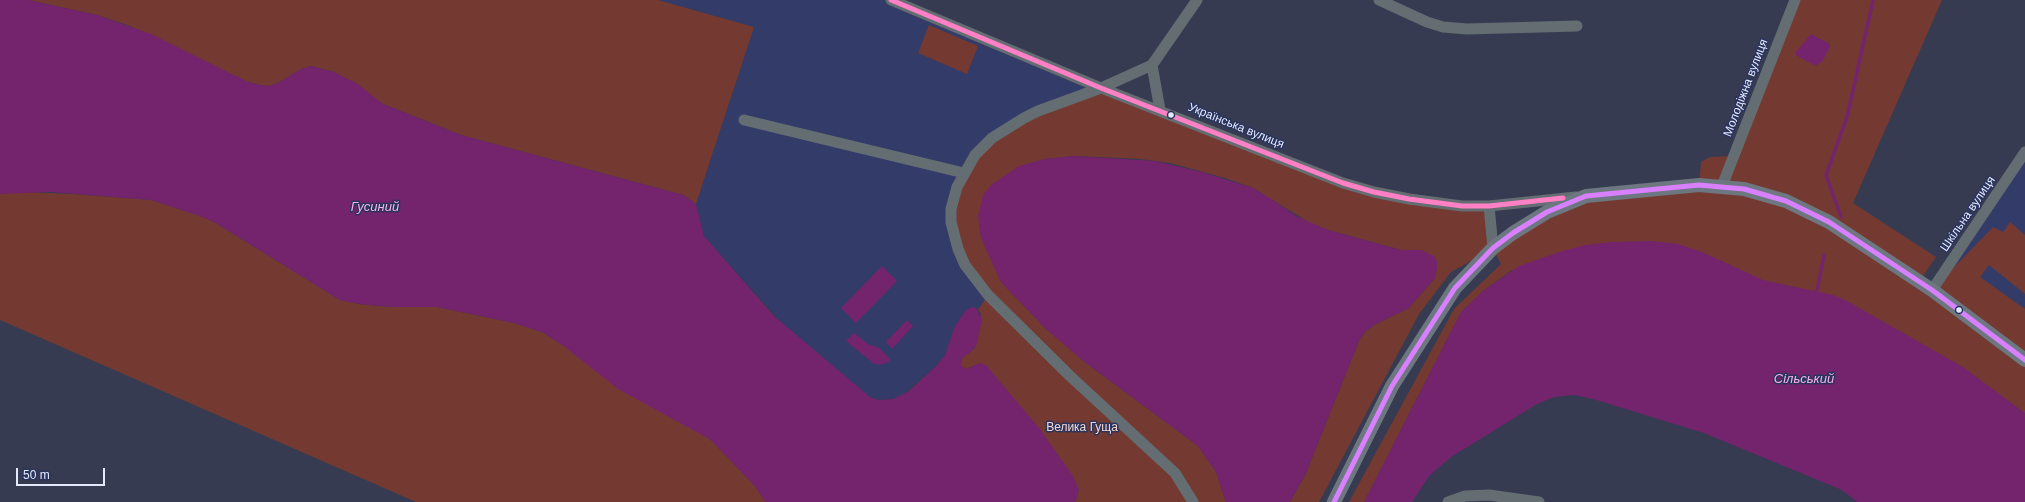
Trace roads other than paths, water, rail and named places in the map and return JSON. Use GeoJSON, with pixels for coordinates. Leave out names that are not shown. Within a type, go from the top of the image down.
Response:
{"type":"FeatureCollection","features":[{"type":"Feature","properties":{"kind":"main road"},"geometry":{"type":"LineString","coordinates":[[1334,502],[1392,386],[1455,288],[1493,248],[1513,233],[1547,212],[1586,196],[1699,185],[1722,186],[1764,194],[1807,210],[1828,222],[1932,290],[2025,360]]}},
{"type":"Feature","properties":{"kind":"street","name":"Українська вулиця"},"geometry":{"type":"LineString","coordinates":[[891,0],[1101,88],[1343,183],[1366,190],[1392,197],[1438,204],[1489,206],[1586,196]]}},
{"type":"Feature","properties":{"kind":"street"},"geometry":{"type":"LineString","coordinates":[[1193,502],[1175,473],[1064,370],[975,280],[958,249],[951,222],[953,197],[964,173],[975,155],[984,145],[1007,128],[1038,111],[1101,88],[1152,65],[1197,0]]}},
{"type":"Feature","properties":{"kind":"street"},"geometry":{"type":"LineString","coordinates":[[1379,0],[1427,22],[1443,27],[1467,29],[1577,26]]}},
{"type":"Feature","properties":{"kind":"street","name":"Молодіжна вулиця"},"geometry":{"type":"LineString","coordinates":[[1722,186],[1795,0]]}},
{"type":"Feature","properties":{"kind":"street"},"geometry":{"type":"LineString","coordinates":[[1152,65],[1160,110]]}},
{"type":"Feature","properties":{"kind":"street"},"geometry":{"type":"LineString","coordinates":[[744,120],[964,173]]}},
{"type":"Feature","properties":{"kind":"street","name":"Шкільна вулиця"},"geometry":{"type":"LineString","coordinates":[[1932,290],[2025,152]]}},
{"type":"Feature","properties":{"kind":"street"},"geometry":{"type":"LineString","coordinates":[[1489,206],[1493,248]]}},
{"type":"Feature","properties":{"kind":"street"},"geometry":{"type":"LineString","coordinates":[[1448,502],[1465,496],[1489,495],[1539,502]]}},
{"type":"Feature","properties":{"kind":"water","name":"Гусиний"},"geometry":{"type":"Polygon","coordinates":[[[0,0],[28,0],[97,15],[151,34],[248,82],[260,85],[270,86],[280,82],[301,69],[311,66],[334,72],[358,84],[383,104],[461,135],[683,195],[696,204],[704,236],[774,316],[870,397],[878,400],[893,399],[909,391],[937,365],[945,355],[955,326],[966,310],[973,307],[976,308],[982,319],[977,344],[972,351],[962,358],[961,366],[966,369],[980,363],[986,365],[1040,429],[1073,476],[1079,490],[1075,502],[766,502],[754,485],[711,440],[618,389],[561,344],[542,332],[514,323],[437,307],[391,307],[359,304],[340,300],[214,222],[151,200],[50,192],[0,194],[0,0]]]}},
{"type":"Feature","properties":{"kind":"water"},"geometry":{"type":"Polygon","coordinates":[[[1811,34],[1830,44],[1830,47],[1822,62],[1816,66],[1797,56],[1795,53],[1811,34]]]}},
{"type":"Feature","properties":{"kind":"water"},"geometry":{"type":"Polygon","coordinates":[[[1074,156],[1155,161],[1202,172],[1253,188],[1296,216],[1328,230],[1401,250],[1421,250],[1434,256],[1437,261],[1435,278],[1409,308],[1374,325],[1365,332],[1359,341],[1306,473],[1290,502],[1226,502],[1216,472],[1198,446],[1086,363],[1046,329],[1001,282],[981,238],[978,216],[983,195],[991,185],[1019,166],[1045,159],[1074,156]]]}},
{"type":"Feature","properties":{"kind":"water","name":"Сільський"},"geometry":{"type":"Polygon","coordinates":[[[1652,241],[1678,244],[1702,252],[1763,280],[1833,295],[1847,301],[1963,367],[2025,413],[2025,502],[1857,502],[1842,490],[1704,433],[1593,399],[1574,395],[1554,397],[1537,404],[1451,457],[1429,476],[1412,502],[1364,502],[1461,312],[1483,291],[1519,266],[1559,252],[1585,245],[1611,242],[1652,241]]]}},
{"type":"Feature","properties":{"kind":"water"},"geometry":{"type":"Polygon","coordinates":[[[882,266],[897,281],[856,323],[841,308],[882,266]]]}},
{"type":"Feature","properties":{"kind":"water"},"geometry":{"type":"Polygon","coordinates":[[[907,320],[913,326],[892,349],[886,342],[907,320]]]}},
{"type":"Feature","properties":{"kind":"water"},"geometry":{"type":"Polygon","coordinates":[[[854,333],[868,344],[879,348],[890,359],[889,362],[879,365],[873,363],[846,341],[854,333]]]}},
{"type":"Feature","properties":{"kind":"waterway"},"geometry":{"type":"LineString","coordinates":[[1841,217],[1826,175],[1847,117],[1873,0]]}},
{"type":"Feature","properties":{"kind":"waterway"},"geometry":{"type":"LineString","coordinates":[[1816,295],[1824,255]]}},
{"type":"Feature","properties":{"kind":"park label","name":"Велика Гуща"},"geometry":{"type":"Point","coordinates":[1082,428]}}]}
